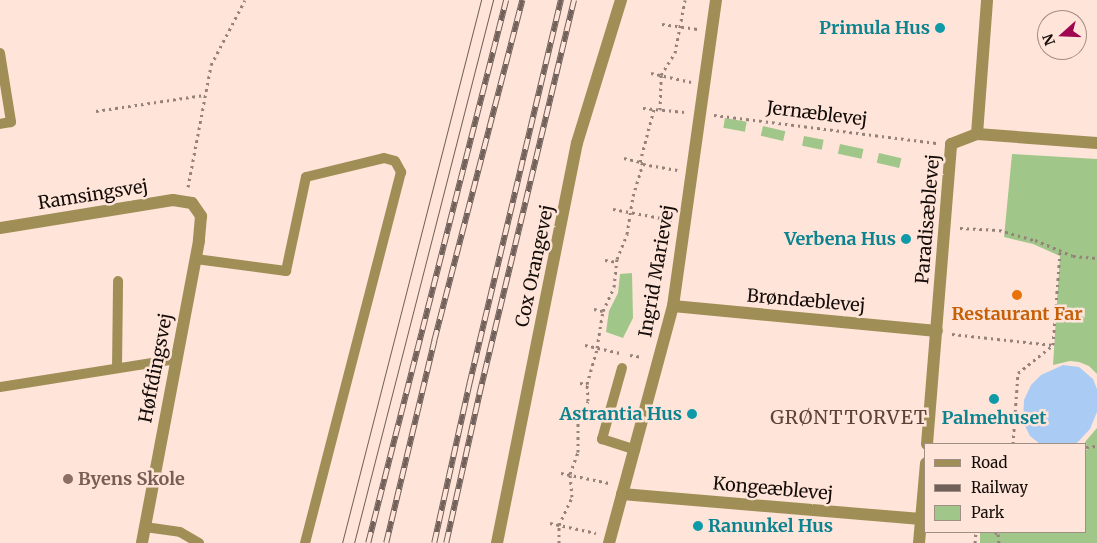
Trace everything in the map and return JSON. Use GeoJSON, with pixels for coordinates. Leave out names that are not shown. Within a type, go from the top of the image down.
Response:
{"type":"FeatureCollection","features":[{"type":"Feature","properties":{"kind":"street","name":"Cox Orangevej"},"geometry":{"type":"LineString","coordinates":[[497,543],[577,143],[621,0]]}},
{"type":"Feature","properties":{"kind":"street","name":"Ingrid Marievej"},"geometry":{"type":"LineString","coordinates":[[610,540],[673,306],[716,0]]}},
{"type":"Feature","properties":{"kind":"street"},"geometry":{"type":"LineString","coordinates":[[978,134],[987,0]]}},
{"type":"Feature","properties":{"kind":"street","name":"Paradisæblevej"},"geometry":{"type":"LineString","coordinates":[[927,443],[951,144],[978,134],[1097,142]]}},
{"type":"Feature","properties":{"kind":"street","name":"Ramsingsvej"},"geometry":{"type":"LineString","coordinates":[[0,228],[173,200],[189,202]]}},
{"type":"Feature","properties":{"kind":"street","name":"Høffdingsvej"},"geometry":{"type":"LineString","coordinates":[[142,543],[202,225],[201,216],[189,202]]}},
{"type":"Feature","properties":{"kind":"street","name":"Brøndæblevej"},"geometry":{"type":"LineString","coordinates":[[673,306],[937,331]]}},
{"type":"Feature","properties":{"kind":"street"},"geometry":{"type":"LineString","coordinates":[[919,543],[924,485]]}},
{"type":"Feature","properties":{"kind":"street","name":"Kongeæblevej"},"geometry":{"type":"LineString","coordinates":[[623,491],[921,519]]}},
{"type":"Feature","properties":{"kind":"lane"},"geometry":{"type":"LineString","coordinates":[[0,52],[11,122],[0,124]]}},
{"type":"Feature","properties":{"kind":"lane"},"geometry":{"type":"LineString","coordinates":[[196,259],[286,271],[306,177],[384,158],[394,161],[401,172],[305,543]]}},
{"type":"Feature","properties":{"kind":"lane"},"geometry":{"type":"LineString","coordinates":[[117,368],[118,281]]}},
{"type":"Feature","properties":{"kind":"lane"},"geometry":{"type":"LineString","coordinates":[[0,387],[176,359]]}},
{"type":"Feature","properties":{"kind":"lane"},"geometry":{"type":"LineString","coordinates":[[622,368],[602,439],[634,450]]}},
{"type":"Feature","properties":{"kind":"lane"},"geometry":{"type":"LineString","coordinates":[[145,527],[180,532],[199,543]]}},
{"type":"Feature","properties":{"kind":"path"},"geometry":{"type":"LineString","coordinates":[[189,202],[204,95],[211,65],[217,50],[242,9],[245,0]]}},
{"type":"Feature","properties":{"kind":"path"},"geometry":{"type":"LineString","coordinates":[[660,110],[661,75],[675,53],[685,0]]}},
{"type":"Feature","properties":{"kind":"path"},"geometry":{"type":"LineString","coordinates":[[662,24],[679,26]]}},
{"type":"Feature","properties":{"kind":"path"},"geometry":{"type":"LineString","coordinates":[[651,73],[703,85]]}},
{"type":"Feature","properties":{"kind":"path"},"geometry":{"type":"LineString","coordinates":[[96,111],[204,95]]}},
{"type":"Feature","properties":{"kind":"path","name":"Jernæblevej"},"geometry":{"type":"LineString","coordinates":[[643,108],[700,113],[931,142]]}},
{"type":"Feature","properties":{"kind":"path"},"geometry":{"type":"LineString","coordinates":[[559,543],[559,525],[572,497],[570,474],[578,452],[578,420],[588,401],[587,384],[597,348],[603,311],[614,287],[617,262],[627,234],[630,213],[654,109]]}},
{"type":"Feature","properties":{"kind":"path"},"geometry":{"type":"LineString","coordinates":[[624,158],[691,173]]}},
{"type":"Feature","properties":{"kind":"path"},"geometry":{"type":"LineString","coordinates":[[613,209],[685,222]]}},
{"type":"Feature","properties":{"kind":"path"},"geometry":{"type":"LineString","coordinates":[[945,226],[999,230],[1035,240],[1073,256],[1097,258]]}},
{"type":"Feature","properties":{"kind":"path"},"geometry":{"type":"LineString","coordinates":[[1013,443],[1018,373],[1052,345],[1060,252]]}},
{"type":"Feature","properties":{"kind":"path"},"geometry":{"type":"LineString","coordinates":[[605,260],[617,262]]}},
{"type":"Feature","properties":{"kind":"path"},"geometry":{"type":"LineString","coordinates":[[594,308],[603,311]]}},
{"type":"Feature","properties":{"kind":"path"},"geometry":{"type":"LineString","coordinates":[[937,331],[1052,345]]}},
{"type":"Feature","properties":{"kind":"path"},"geometry":{"type":"LineString","coordinates":[[585,345],[597,348]]}},
{"type":"Feature","properties":{"kind":"path"},"geometry":{"type":"LineString","coordinates":[[580,383],[587,384]]}},
{"type":"Feature","properties":{"kind":"path"},"geometry":{"type":"LineString","coordinates":[[572,420],[578,420]]}},
{"type":"Feature","properties":{"kind":"path"},"geometry":{"type":"LineString","coordinates":[[561,472],[623,491]]}},
{"type":"Feature","properties":{"kind":"path"},"geometry":{"type":"LineString","coordinates":[[550,523],[610,540]]}},
{"type":"Feature","properties":{"kind":"green space"},"geometry":{"type":"Polygon","coordinates":[[[725,118],[747,122],[745,132],[723,128],[725,118]]]}},
{"type":"Feature","properties":{"kind":"green space"},"geometry":{"type":"Polygon","coordinates":[[[763,126],[785,131],[783,141],[761,136],[763,126]]]}},
{"type":"Feature","properties":{"kind":"green space"},"geometry":{"type":"Polygon","coordinates":[[[804,136],[824,140],[822,150],[802,146],[804,136]]]}},
{"type":"Feature","properties":{"kind":"green space"},"geometry":{"type":"Polygon","coordinates":[[[840,144],[863,149],[861,159],[838,154],[840,144]]]}},
{"type":"Feature","properties":{"kind":"green space"},"geometry":{"type":"Polygon","coordinates":[[[879,153],[901,158],[899,168],[877,163],[879,153]]]}},
{"type":"Feature","properties":{"kind":"green space"},"geometry":{"type":"Polygon","coordinates":[[[1012,154],[1097,159],[1097,374],[1089,366],[1079,362],[1070,361],[1053,365],[1060,256],[1033,244],[1004,237],[1012,154]]]}},
{"type":"Feature","properties":{"kind":"green space"},"geometry":{"type":"Polygon","coordinates":[[[632,273],[633,318],[623,338],[606,332],[609,311],[618,293],[620,274],[632,273]]]}},
{"type":"Feature","properties":{"kind":"green space"},"geometry":{"type":"Polygon","coordinates":[[[1097,428],[1097,543],[980,543],[980,533],[1087,533],[1088,449],[1085,442],[1097,428]]]}},
{"type":"Feature","properties":{"kind":"water"},"geometry":{"type":"Polygon","coordinates":[[[1063,365],[1079,367],[1093,379],[1097,389],[1097,412],[1090,429],[1078,442],[1039,443],[1030,436],[1023,422],[1024,400],[1031,385],[1041,375],[1063,365]]]}},
{"type":"Feature","properties":{"kind":"tram line"},"geometry":{"type":"LineString","coordinates":[[342,543],[481,0]]}},
{"type":"Feature","properties":{"kind":"tram line"},"geometry":{"type":"LineString","coordinates":[[354,543],[493,0]]}},
{"type":"Feature","properties":{"kind":"railway"},"geometry":{"type":"LineString","coordinates":[[368,543],[506,0]]}},
{"type":"Feature","properties":{"kind":"railway"},"geometry":{"type":"LineString","coordinates":[[386,543],[434,341],[522,0]]}},
{"type":"Feature","properties":{"kind":"railway"},"geometry":{"type":"LineString","coordinates":[[434,543],[469,385],[561,0]]}},
{"type":"Feature","properties":{"kind":"railway"},"geometry":{"type":"LineString","coordinates":[[446,543],[479,395],[574,0]]}},
{"type":"Feature","properties":{"kind":"place","name":"Primula Hus"},"geometry":{"type":"Point","coordinates":[940,28]}},
{"type":"Feature","properties":{"kind":"place","name":"Verbena Hus"},"geometry":{"type":"Point","coordinates":[906,239]}},
{"type":"Feature","properties":{"kind":"place","name":"Restaurant Far"},"geometry":{"type":"Point","coordinates":[1017,295]}},
{"type":"Feature","properties":{"kind":"place","name":"Palmehuset"},"geometry":{"type":"Point","coordinates":[994,399]}},
{"type":"Feature","properties":{"kind":"place","name":"Astrantia Hus"},"geometry":{"type":"Point","coordinates":[692,414]}},
{"type":"Feature","properties":{"kind":"place","name":"Byens Skole"},"geometry":{"type":"Point","coordinates":[68,479]}},
{"type":"Feature","properties":{"kind":"place","name":"Ranunkel Hus"},"geometry":{"type":"Point","coordinates":[698,526]}},
{"type":"Feature","properties":{"kind":"district","name":"GRØNTTORVET"},"geometry":{"type":"Point","coordinates":[849,418]}}]}
